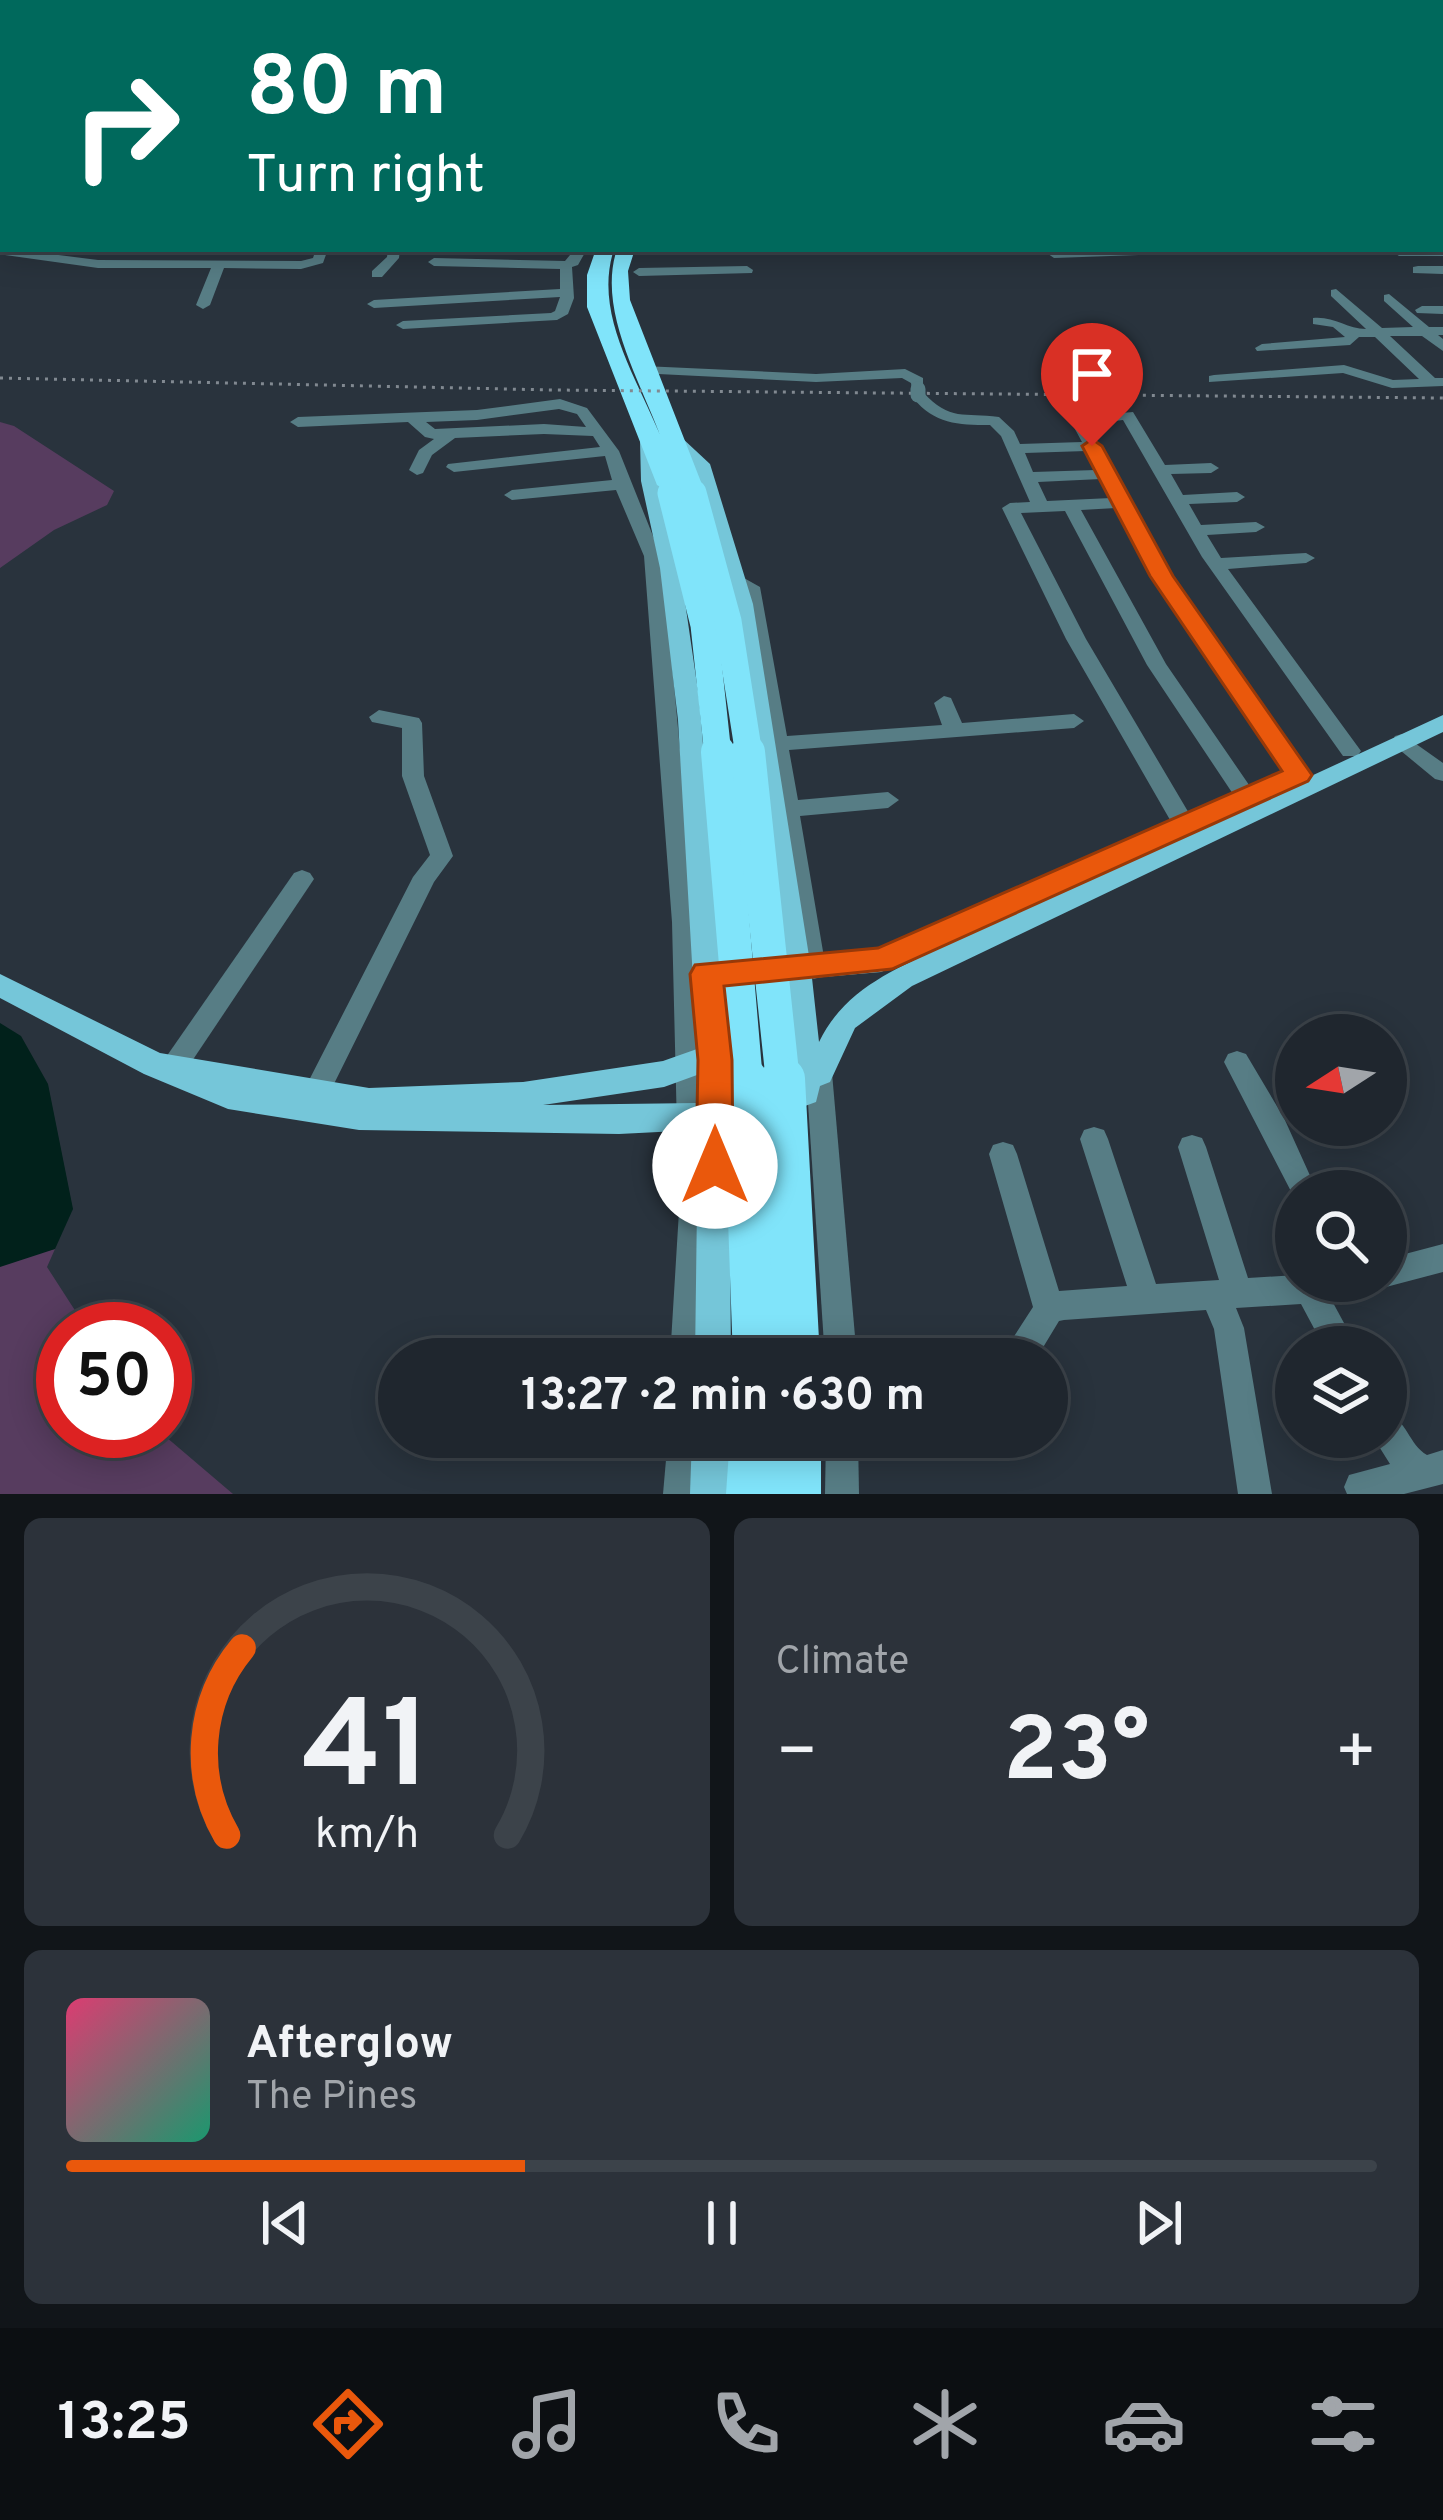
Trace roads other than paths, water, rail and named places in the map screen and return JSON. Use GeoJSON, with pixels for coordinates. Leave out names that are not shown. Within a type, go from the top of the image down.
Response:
{"type":"FeatureCollection","features":[{"type":"Feature","properties":{"kind":"highway"},"geometry":{"type":"LineString","coordinates":[[603,252],[596,275],[597,308],[649,440],[679,483],[725,589],[744,704],[789,1112],[797,1338]]}},
{"type":"Feature","properties":{"kind":"highway"},"geometry":{"type":"LineString","coordinates":[[625,252],[619,290],[643,370],[675,441],[714,719],[748,1120],[754,1338]]}},
{"type":"Feature","properties":{"kind":"highway"},"geometry":{"type":"LineString","coordinates":[[750,1494],[752,1458]]}},
{"type":"Feature","properties":{"kind":"highway"},"geometry":{"type":"LineString","coordinates":[[797,1494],[798,1458]]}},
{"type":"Feature","properties":{"kind":"main road"},"geometry":{"type":"LineString","coordinates":[[649,440],[646,465],[703,852],[695,974],[712,1338]]}},
{"type":"Feature","properties":{"kind":"main road"},"geometry":{"type":"LineString","coordinates":[[675,441],[701,464],[735,578],[781,810],[778,848],[805,969],[812,1076],[817,1338]]}},
{"type":"Feature","properties":{"kind":"main road"},"geometry":{"type":"LineString","coordinates":[[0,986],[194,1085],[228,1096],[359,1116],[703,1116],[812,1076],[844,1020],[902,978],[1193,831],[1246,798],[1443,709]]}},
{"type":"Feature","properties":{"kind":"main road"},"geometry":{"type":"LineString","coordinates":[[695,974],[881,961],[1443,723]]}},
{"type":"Feature","properties":{"kind":"main road"},"geometry":{"type":"LineString","coordinates":[[703,852],[778,848]]}},
{"type":"Feature","properties":{"kind":"main road"},"geometry":{"type":"LineString","coordinates":[[164,1066],[369,1101],[523,1095],[664,1075],[701,1060]]}},
{"type":"Feature","properties":{"kind":"main road"},"geometry":{"type":"LineString","coordinates":[[709,1494],[710,1458]]}},
{"type":"Feature","properties":{"kind":"main road"},"geometry":{"type":"LineString","coordinates":[[817,1494],[818,1458]]}},
{"type":"Feature","properties":{"kind":"street"},"geometry":{"type":"LineString","coordinates":[[13,252],[92,262],[301,265],[319,260],[321,252]]}},
{"type":"Feature","properties":{"kind":"street"},"geometry":{"type":"LineString","coordinates":[[70,283],[104,252]]}},
{"type":"Feature","properties":{"kind":"street"},"geometry":{"type":"LineString","coordinates":[[377,274],[394,252]]}},
{"type":"Feature","properties":{"kind":"street"},"geometry":{"type":"LineString","coordinates":[[434,262],[480,256],[566,265],[579,252]]}},
{"type":"Feature","properties":{"kind":"street"},"geometry":{"type":"LineString","coordinates":[[1051,252],[1109,252]]}},
{"type":"Feature","properties":{"kind":"street"},"geometry":{"type":"LineString","coordinates":[[1400,252],[1443,252]]}},
{"type":"Feature","properties":{"kind":"street"},"geometry":{"type":"LineString","coordinates":[[203,305],[219,264]]}},
{"type":"Feature","properties":{"kind":"street"},"geometry":{"type":"LineString","coordinates":[[404,325],[561,314],[567,293],[566,265]]}},
{"type":"Feature","properties":{"kind":"street"},"geometry":{"type":"LineString","coordinates":[[639,272],[747,270]]}},
{"type":"Feature","properties":{"kind":"street"},"geometry":{"type":"LineString","coordinates":[[1418,270],[1443,270]]}},
{"type":"Feature","properties":{"kind":"street"},"geometry":{"type":"LineString","coordinates":[[374,304],[567,293]]}},
{"type":"Feature","properties":{"kind":"street"},"geometry":{"type":"LineString","coordinates":[[1336,293],[1437,383]]}},
{"type":"Feature","properties":{"kind":"street"},"geometry":{"type":"LineString","coordinates":[[1389,298],[1443,346]]}},
{"type":"Feature","properties":{"kind":"street"},"geometry":{"type":"LineString","coordinates":[[1422,310],[1443,310]]}},
{"type":"Feature","properties":{"kind":"street"},"geometry":{"type":"LineString","coordinates":[[1262,348],[1354,341],[1337,323],[1318,321]]}},
{"type":"Feature","properties":{"kind":"street"},"geometry":{"type":"LineString","coordinates":[[1352,334],[1443,331]]}},
{"type":"Feature","properties":{"kind":"street"},"geometry":{"type":"LineString","coordinates":[[1214,379],[1344,369],[1385,383],[1437,383]]}},
{"type":"Feature","properties":{"kind":"street"},"geometry":{"type":"LineString","coordinates":[[643,370],[816,378],[914,376],[934,416],[994,420],[1015,449],[1041,507]]}},
{"type":"Feature","properties":{"kind":"street"},"geometry":{"type":"LineString","coordinates":[[298,422],[412,418],[560,404],[582,411],[611,451],[622,484],[659,549],[682,887],[695,974]]}},
{"type":"Feature","properties":{"kind":"street"},"geometry":{"type":"LineString","coordinates":[[1298,775],[1162,576],[1078,420],[1127,415],[1216,564],[1350,751]]}},
{"type":"Feature","properties":{"kind":"street"},"geometry":{"type":"LineString","coordinates":[[412,418],[424,431],[449,435],[544,429],[597,432]]}},
{"type":"Feature","properties":{"kind":"street"},"geometry":{"type":"LineString","coordinates":[[417,470],[425,453],[449,435]]}},
{"type":"Feature","properties":{"kind":"street"},"geometry":{"type":"LineString","coordinates":[[1015,449],[1092,446]]}},
{"type":"Feature","properties":{"kind":"street"},"geometry":{"type":"LineString","coordinates":[[454,467],[611,451]]}},
{"type":"Feature","properties":{"kind":"street"},"geometry":{"type":"LineString","coordinates":[[1160,470],[1211,468]]}},
{"type":"Feature","properties":{"kind":"street"},"geometry":{"type":"LineString","coordinates":[[1028,477],[1107,474]]}},
{"type":"Feature","properties":{"kind":"street"},"geometry":{"type":"LineString","coordinates":[[512,495],[622,484]]}},
{"type":"Feature","properties":{"kind":"street"},"geometry":{"type":"LineString","coordinates":[[1178,500],[1237,497]]}},
{"type":"Feature","properties":{"kind":"street"},"geometry":{"type":"LineString","coordinates":[[1122,503],[1010,508],[1076,639],[1193,831]]}},
{"type":"Feature","properties":{"kind":"street"},"geometry":{"type":"LineString","coordinates":[[1070,505],[1157,665],[1246,798]]}},
{"type":"Feature","properties":{"kind":"street"},"geometry":{"type":"LineString","coordinates":[[1196,531],[1256,527]]}},
{"type":"Feature","properties":{"kind":"street"},"geometry":{"type":"LineString","coordinates":[[1216,564],[1306,558]]}},
{"type":"Feature","properties":{"kind":"street"},"geometry":{"type":"LineString","coordinates":[[735,578],[751,587],[780,744],[781,810],[805,969]]}},
{"type":"Feature","properties":{"kind":"street"},"geometry":{"type":"LineString","coordinates":[[944,703],[954,730]]}},
{"type":"Feature","properties":{"kind":"street"},"geometry":{"type":"LineString","coordinates":[[316,1092],[425,877],[442,856],[413,776],[412,723],[379,716]]}},
{"type":"Feature","properties":{"kind":"street"},"geometry":{"type":"LineString","coordinates":[[780,744],[1075,721]]}},
{"type":"Feature","properties":{"kind":"street"},"geometry":{"type":"LineString","coordinates":[[1402,742],[1443,774]]}},
{"type":"Feature","properties":{"kind":"street"},"geometry":{"type":"LineString","coordinates":[[781,810],[888,800]]}},
{"type":"Feature","properties":{"kind":"street"},"geometry":{"type":"LineString","coordinates":[[164,1066],[302,879]]}},
{"type":"Feature","properties":{"kind":"street"},"geometry":{"type":"LineString","coordinates":[[1237,1062],[1294,1170]]}},
{"type":"Feature","properties":{"kind":"street"},"geometry":{"type":"LineString","coordinates":[[812,1076],[839,1338]]}},
{"type":"Feature","properties":{"kind":"street"},"geometry":{"type":"LineString","coordinates":[[687,1338],[703,1116]]}},
{"type":"Feature","properties":{"kind":"street"},"geometry":{"type":"LineString","coordinates":[[1094,1139],[1146,1299]]}},
{"type":"Feature","properties":{"kind":"street"},"geometry":{"type":"LineString","coordinates":[[1192,1147],[1226,1294],[1255,1494]]}},
{"type":"Feature","properties":{"kind":"street"},"geometry":{"type":"LineString","coordinates":[[1003,1154],[1049,1309],[1031,1338]]}},
{"type":"Feature","properties":{"kind":"street"},"geometry":{"type":"LineString","coordinates":[[1407,1267],[1443,1258]]}},
{"type":"Feature","properties":{"kind":"street"},"geometry":{"type":"LineString","coordinates":[[1049,1309],[1275,1291]]}},
{"type":"Feature","properties":{"kind":"street"},"geometry":{"type":"LineString","coordinates":[[680,1494],[683,1458]]}},
{"type":"Feature","properties":{"kind":"street"},"geometry":{"type":"LineString","coordinates":[[842,1458],[842,1494]]}},
{"type":"Feature","properties":{"kind":"street"},"geometry":{"type":"LineString","coordinates":[[1405,1458],[1409,1464],[1435,1469]]}},
{"type":"Feature","properties":{"kind":"street"},"geometry":{"type":"LineString","coordinates":[[1361,1487],[1435,1469]]}},
{"type":"Feature","properties":{"kind":"railway"},"geometry":{"type":"LineString","coordinates":[[0,378],[553,390],[1443,398]]}}]}
